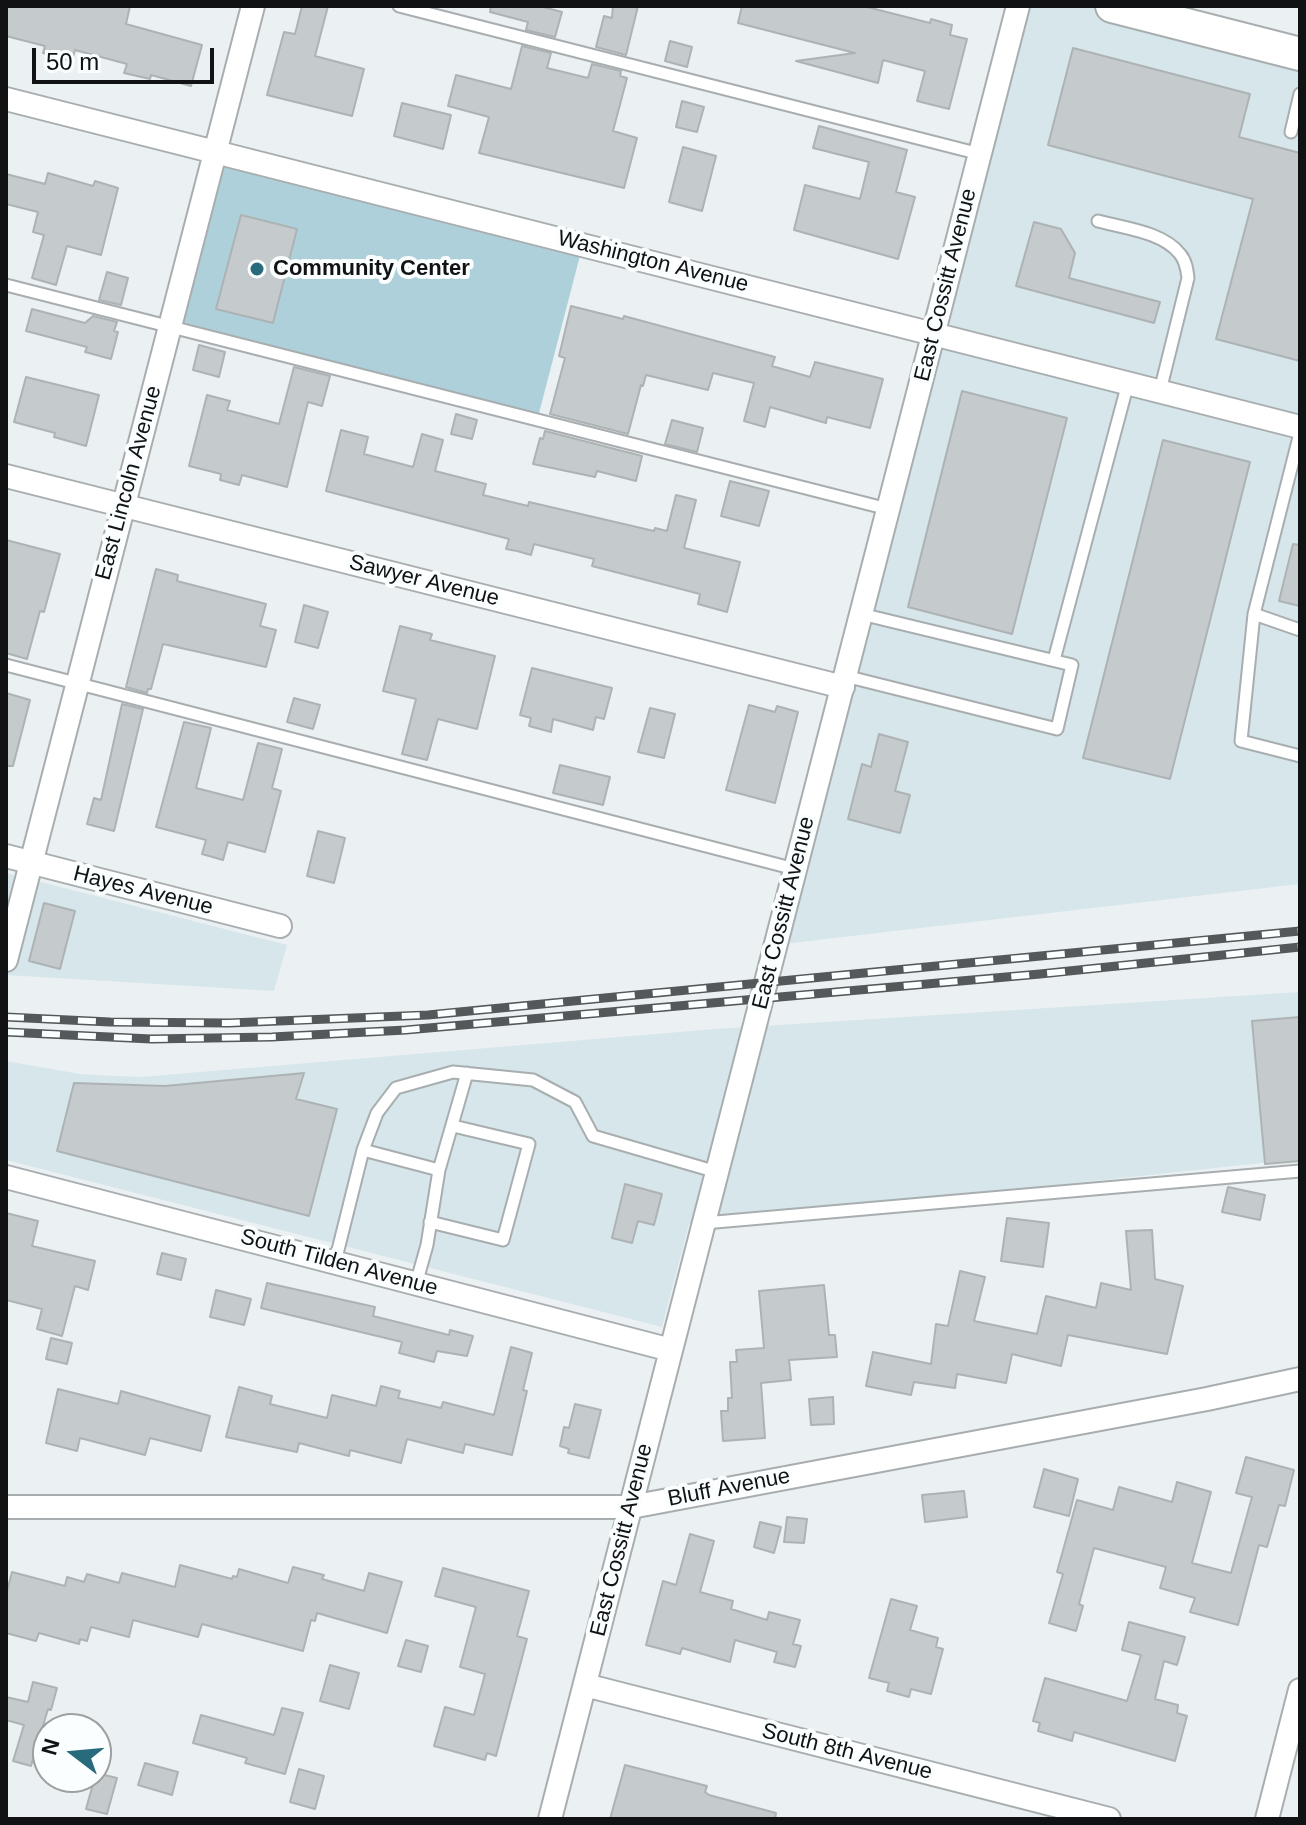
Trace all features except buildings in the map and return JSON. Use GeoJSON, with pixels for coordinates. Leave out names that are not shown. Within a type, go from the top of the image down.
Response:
{"type":"FeatureCollection","features":[{"type":"Feature","properties":{"kind":"main road"},"geometry":{"type":"LineString","coordinates":[[1112,6],[1300,54]]}},
{"type":"Feature","properties":{"kind":"street","name":"East Lincoln Avenue"},"geometry":{"type":"LineString","coordinates":[[6,960],[253,6]]}},
{"type":"Feature","properties":{"kind":"street","name":"East Cossitt Avenue"},"geometry":{"type":"LineString","coordinates":[[550,1819],[1018,6]]}},
{"type":"Feature","properties":{"kind":"street","name":"Washington Avenue"},"geometry":{"type":"LineString","coordinates":[[6,99],[1300,427]]}},
{"type":"Feature","properties":{"kind":"street","name":"Sawyer Avenue"},"geometry":{"type":"LineString","coordinates":[[6,476],[844,681]]}},
{"type":"Feature","properties":{"kind":"street","name":"Hayes Avenue"},"geometry":{"type":"LineString","coordinates":[[6,856],[280,926]]}},
{"type":"Feature","properties":{"kind":"street","name":"South Tilden Avenue"},"geometry":{"type":"LineString","coordinates":[[6,1177],[671,1350]]}},
{"type":"Feature","properties":{"kind":"street","name":"Bluff Avenue"},"geometry":{"type":"LineString","coordinates":[[6,1507],[631,1507],[1300,1379]]}},
{"type":"Feature","properties":{"kind":"street","name":"South 8th Avenue"},"geometry":{"type":"LineString","coordinates":[[585,1685],[1109,1819]]}},
{"type":"Feature","properties":{"kind":"street"},"geometry":{"type":"LineString","coordinates":[[1267,1819],[1300,1690]]}},
{"type":"Feature","properties":{"kind":"lane"},"geometry":{"type":"LineString","coordinates":[[399,6],[980,154]]}},
{"type":"Feature","properties":{"kind":"lane"},"geometry":{"type":"LineString","coordinates":[[1291,132],[1300,94]]}},
{"type":"Feature","properties":{"kind":"lane"},"geometry":{"type":"LineString","coordinates":[[1098,221],[1154,236],[1179,252],[1185,262],[1188,278],[1160,391]]}},
{"type":"Feature","properties":{"kind":"lane"},"geometry":{"type":"LineString","coordinates":[[6,285],[888,509]]}},
{"type":"Feature","properties":{"kind":"lane"},"geometry":{"type":"LineString","coordinates":[[1054,660],[1128,383]]}},
{"type":"Feature","properties":{"kind":"lane"},"geometry":{"type":"LineString","coordinates":[[1300,433],[1254,614],[1241,741],[1300,756]]}},
{"type":"Feature","properties":{"kind":"lane"},"geometry":{"type":"LineString","coordinates":[[844,681],[1057,729],[1072,665],[861,614]]}},
{"type":"Feature","properties":{"kind":"lane"},"geometry":{"type":"LineString","coordinates":[[1254,614],[1300,630]]}},
{"type":"Feature","properties":{"kind":"lane"},"geometry":{"type":"LineString","coordinates":[[6,665],[795,869]]}},
{"type":"Feature","properties":{"kind":"lane"},"geometry":{"type":"LineString","coordinates":[[335,1262],[363,1150],[377,1113],[396,1088],[453,1072],[533,1080],[575,1102],[593,1136],[717,1172]]}},
{"type":"Feature","properties":{"kind":"lane"},"geometry":{"type":"LineString","coordinates":[[416,1284],[427,1245],[439,1170],[467,1073]]}},
{"type":"Feature","properties":{"kind":"lane"},"geometry":{"type":"LineString","coordinates":[[430,1222],[503,1240],[529,1144],[453,1126]]}},
{"type":"Feature","properties":{"kind":"lane"},"geometry":{"type":"LineString","coordinates":[[363,1150],[439,1170]]}},
{"type":"Feature","properties":{"kind":"lane"},"geometry":{"type":"LineString","coordinates":[[704,1223],[1300,1171]]}},
{"type":"Feature","properties":{"kind":"shaded area"},"geometry":{"type":"Polygon","coordinates":[[[1025,6],[1145,6],[1300,45],[1300,884],[783,944],[1025,6]]]}},
{"type":"Feature","properties":{"kind":"shaded area"},"geometry":{"type":"Polygon","coordinates":[[[217,156],[582,248],[538,417],[174,325],[217,156]]]}},
{"type":"Feature","properties":{"kind":"shaded area"},"geometry":{"type":"Polygon","coordinates":[[[6,873],[287,945],[274,991],[6,975],[6,873]]]}},
{"type":"Feature","properties":{"kind":"shaded area"},"geometry":{"type":"Polygon","coordinates":[[[1300,992],[1300,1159],[689,1224],[662,1327],[6,1160],[6,1061],[80,1074],[140,1077],[715,1029],[1300,992]]]}},
{"type":"Feature","properties":{"kind":"railway"},"geometry":{"type":"LineString","coordinates":[[6,1017],[229,1023],[428,1015],[1300,931]]}},
{"type":"Feature","properties":{"kind":"railway"},"geometry":{"type":"LineString","coordinates":[[6,1032],[151,1039],[406,1030],[1040,974],[1300,947]]}},
{"type":"Feature","properties":{"kind":"place","name":"Community Center"},"geometry":{"type":"Point","coordinates":[257,269]}}]}
